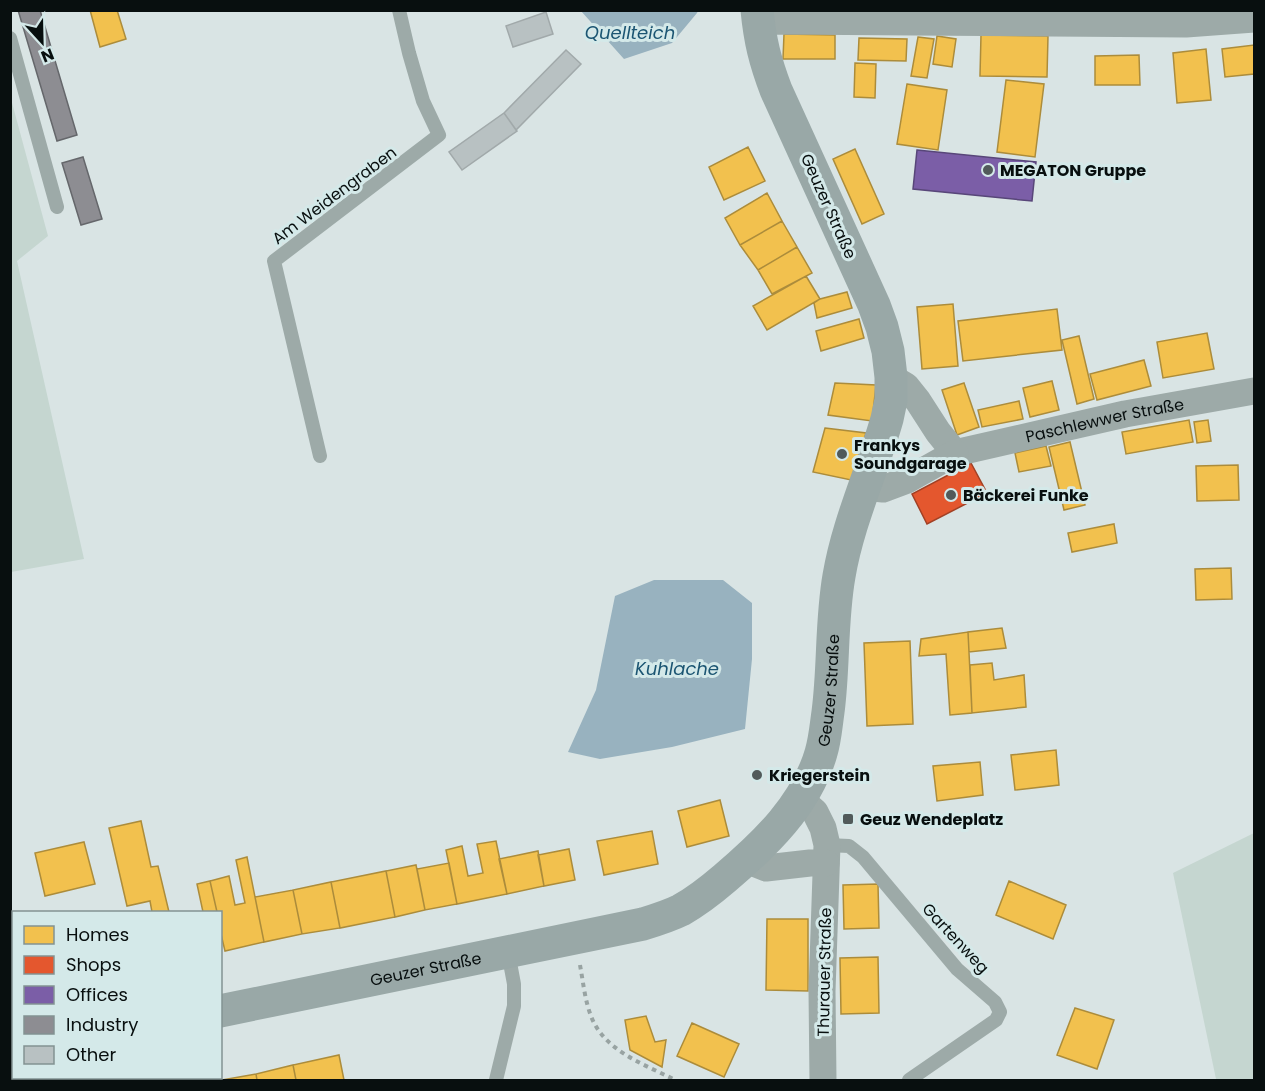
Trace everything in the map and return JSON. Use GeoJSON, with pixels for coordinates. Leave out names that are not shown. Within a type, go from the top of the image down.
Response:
{"type":"FeatureCollection","features":[{"type":"Feature","properties":{"kind":"main road","name":"Geuzer Straße"},"geometry":{"type":"LineString","coordinates":[[222,1011],[643,924],[680,910],[698,900],[770,837],[800,799],[810,782],[821,753],[831,692],[835,602],[845,544],[887,419],[891,400],[891,377],[888,351],[874,305],[776,90],[764,58],[757,16]]}},
{"type":"Feature","properties":{"kind":"street"},"geometry":{"type":"LineString","coordinates":[[757,16],[790,21],[1186,24],[1254,19]]}},
{"type":"Feature","properties":{"kind":"street"},"geometry":{"type":"LineString","coordinates":[[891,377],[906,386],[955,453]]}},
{"type":"Feature","properties":{"kind":"street","name":"Paschlewwer Straße"},"geometry":{"type":"LineString","coordinates":[[864,487],[883,489],[907,480],[955,453],[1125,414],[1254,391]]}},
{"type":"Feature","properties":{"kind":"street","name":"Thurauer Straße"},"geometry":{"type":"LineString","coordinates":[[800,799],[815,812],[823,828],[826,854],[822,1080]]}},
{"type":"Feature","properties":{"kind":"street"},"geometry":{"type":"LineString","coordinates":[[746,860],[766,867],[810,863],[826,854]]}},
{"type":"Feature","properties":{"kind":"lane","name":"Am Weidengraben"},"geometry":{"type":"LineString","coordinates":[[320,456],[274,261],[439,135],[423,101],[399,10]]}},
{"type":"Feature","properties":{"kind":"lane"},"geometry":{"type":"LineString","coordinates":[[10,38],[57,207]]}},
{"type":"Feature","properties":{"kind":"lane","name":"Gartenweg"},"geometry":{"type":"LineString","coordinates":[[826,854],[849,846],[863,857],[957,969],[995,1002],[1000,1012],[996,1020],[909,1080]]}},
{"type":"Feature","properties":{"kind":"lane"},"geometry":{"type":"LineString","coordinates":[[496,1080],[513,1006],[514,984],[508,952]]}},
{"type":"Feature","properties":{"kind":"path"},"geometry":{"type":"LineString","coordinates":[[574,939],[591,1016],[603,1037],[621,1052],[675,1080]]}},
{"type":"Feature","properties":{"kind":"shaded area"},"geometry":{"type":"Polygon","coordinates":[[[11,99],[48,236],[17,261],[84,559],[11,572],[11,99]]]}},
{"type":"Feature","properties":{"kind":"shaded area"},"geometry":{"type":"Polygon","coordinates":[[[1254,833],[1254,1080],[1220,1080],[1216,1079],[1173,873],[1254,833]]]}},
{"type":"Feature","properties":{"kind":"water","name":"Quellteich"},"geometry":{"type":"Polygon","coordinates":[[[581,11],[698,11],[672,43],[624,59],[581,11]]]}},
{"type":"Feature","properties":{"kind":"water","name":"Kuhlache"},"geometry":{"type":"Polygon","coordinates":[[[654,580],[723,580],[752,603],[752,659],[745,729],[672,747],[600,759],[568,752],[596,690],[615,596],[654,580]]]}},
{"type":"Feature","properties":{"kind":"building: Homes"},"geometry":{"type":"Polygon","coordinates":[[[90,10],[117,10],[126,39],[100,47],[90,10]]]}},
{"type":"Feature","properties":{"kind":"building: Homes"},"geometry":{"type":"Polygon","coordinates":[[[784,34],[835,35],[835,59],[783,59],[784,34]]]}},
{"type":"Feature","properties":{"kind":"building: Homes"},"geometry":{"type":"Polygon","coordinates":[[[981,35],[1048,36],[1047,77],[980,76],[981,35]]]}},
{"type":"Feature","properties":{"kind":"building: Homes"},"geometry":{"type":"Polygon","coordinates":[[[937,36],[956,39],[952,67],[933,64],[937,36]]]}},
{"type":"Feature","properties":{"kind":"building: Homes"},"geometry":{"type":"Polygon","coordinates":[[[918,37],[934,39],[927,78],[911,76],[918,37]]]}},
{"type":"Feature","properties":{"kind":"building: Homes"},"geometry":{"type":"Polygon","coordinates":[[[859,38],[907,39],[906,61],[858,60],[859,38]]]}},
{"type":"Feature","properties":{"kind":"building: Homes"},"geometry":{"type":"Polygon","coordinates":[[[1254,45],[1254,74],[1225,77],[1222,49],[1254,45]]]}},
{"type":"Feature","properties":{"kind":"building: Homes"},"geometry":{"type":"Polygon","coordinates":[[[1206,49],[1211,100],[1177,103],[1173,53],[1206,49]]]}},
{"type":"Feature","properties":{"kind":"building: Homes"},"geometry":{"type":"Polygon","coordinates":[[[1139,55],[1140,85],[1095,85],[1095,56],[1139,55]]]}},
{"type":"Feature","properties":{"kind":"building: Homes"},"geometry":{"type":"Polygon","coordinates":[[[855,63],[876,64],[875,98],[854,97],[855,63]]]}},
{"type":"Feature","properties":{"kind":"building: Homes"},"geometry":{"type":"Polygon","coordinates":[[[1006,80],[1044,84],[1035,157],[997,152],[1006,80]]]}},
{"type":"Feature","properties":{"kind":"building: Homes"},"geometry":{"type":"Polygon","coordinates":[[[907,84],[947,90],[938,150],[897,144],[907,84]]]}},
{"type":"Feature","properties":{"kind":"building: Homes"},"geometry":{"type":"Polygon","coordinates":[[[748,147],[765,181],[724,200],[709,167],[748,147]]]}},
{"type":"Feature","properties":{"kind":"building: Homes"},"geometry":{"type":"Polygon","coordinates":[[[855,149],[884,214],[862,224],[833,159],[855,149]]]}},
{"type":"Feature","properties":{"kind":"building: Homes"},"geometry":{"type":"Polygon","coordinates":[[[767,193],[782,221],[740,245],[725,218],[767,193]]]}},
{"type":"Feature","properties":{"kind":"building: Homes"},"geometry":{"type":"Polygon","coordinates":[[[782,221],[797,247],[758,270],[740,245],[782,221]]]}},
{"type":"Feature","properties":{"kind":"building: Homes"},"geometry":{"type":"Polygon","coordinates":[[[797,247],[812,273],[772,294],[758,270],[797,247]]]}},
{"type":"Feature","properties":{"kind":"building: Homes"},"geometry":{"type":"Polygon","coordinates":[[[806,276],[820,299],[767,330],[753,306],[806,276]]]}},
{"type":"Feature","properties":{"kind":"building: Homes"},"geometry":{"type":"Polygon","coordinates":[[[847,292],[852,308],[817,318],[814,303],[820,299],[847,292]]]}},
{"type":"Feature","properties":{"kind":"building: Homes"},"geometry":{"type":"Polygon","coordinates":[[[953,304],[958,366],[922,369],[917,307],[953,304]]]}},
{"type":"Feature","properties":{"kind":"building: Homes"},"geometry":{"type":"Polygon","coordinates":[[[1057,309],[1062,350],[963,361],[958,321],[1057,309]]]}},
{"type":"Feature","properties":{"kind":"building: Homes"},"geometry":{"type":"Polygon","coordinates":[[[859,319],[864,338],[821,351],[816,331],[859,319]]]}},
{"type":"Feature","properties":{"kind":"building: Homes"},"geometry":{"type":"Polygon","coordinates":[[[1207,333],[1214,369],[1163,378],[1157,342],[1207,333]]]}},
{"type":"Feature","properties":{"kind":"building: Homes"},"geometry":{"type":"Polygon","coordinates":[[[1079,336],[1094,399],[1077,404],[1062,340],[1079,336]]]}},
{"type":"Feature","properties":{"kind":"building: Homes"},"geometry":{"type":"Polygon","coordinates":[[[1144,360],[1151,386],[1097,400],[1090,374],[1144,360]]]}},
{"type":"Feature","properties":{"kind":"building: Homes"},"geometry":{"type":"Polygon","coordinates":[[[1052,381],[1059,410],[1030,417],[1023,388],[1052,381]]]}},
{"type":"Feature","properties":{"kind":"building: Homes"},"geometry":{"type":"Polygon","coordinates":[[[835,383],[876,385],[872,421],[828,415],[835,383]]]}},
{"type":"Feature","properties":{"kind":"building: Homes"},"geometry":{"type":"Polygon","coordinates":[[[964,383],[979,427],[957,435],[942,390],[964,383]]]}},
{"type":"Feature","properties":{"kind":"building: Homes"},"geometry":{"type":"Polygon","coordinates":[[[1019,401],[1023,419],[982,427],[978,410],[1019,401]]]}},
{"type":"Feature","properties":{"kind":"building: Homes"},"geometry":{"type":"Polygon","coordinates":[[[1189,420],[1193,442],[1126,454],[1122,432],[1189,420]]]}},
{"type":"Feature","properties":{"kind":"building: Homes"},"geometry":{"type":"Polygon","coordinates":[[[1208,420],[1211,441],[1197,443],[1194,422],[1208,420]]]}},
{"type":"Feature","properties":{"kind":"building: Homes"},"geometry":{"type":"Polygon","coordinates":[[[825,428],[866,433],[851,480],[813,472],[825,428]]]}},
{"type":"Feature","properties":{"kind":"building: Homes"},"geometry":{"type":"Polygon","coordinates":[[[1070,442],[1085,505],[1064,510],[1049,447],[1070,442]]]}},
{"type":"Feature","properties":{"kind":"building: Homes"},"geometry":{"type":"Polygon","coordinates":[[[1046,446],[1051,466],[1019,472],[1015,453],[1046,446]]]}},
{"type":"Feature","properties":{"kind":"building: Homes"},"geometry":{"type":"Polygon","coordinates":[[[1238,465],[1239,500],[1197,501],[1196,466],[1238,465]]]}},
{"type":"Feature","properties":{"kind":"building: Homes"},"geometry":{"type":"Polygon","coordinates":[[[1114,524],[1117,543],[1072,552],[1068,533],[1114,524]]]}},
{"type":"Feature","properties":{"kind":"building: Homes"},"geometry":{"type":"Polygon","coordinates":[[[1231,568],[1232,599],[1196,600],[1195,569],[1231,568]]]}},
{"type":"Feature","properties":{"kind":"building: Homes"},"geometry":{"type":"Polygon","coordinates":[[[1002,628],[1006,648],[969,652],[968,632],[1002,628]]]}},
{"type":"Feature","properties":{"kind":"building: Homes"},"geometry":{"type":"Polygon","coordinates":[[[968,632],[972,713],[950,715],[946,654],[919,656],[921,639],[968,632]]]}},
{"type":"Feature","properties":{"kind":"building: Homes"},"geometry":{"type":"Polygon","coordinates":[[[910,641],[913,724],[867,726],[864,643],[910,641]]]}},
{"type":"Feature","properties":{"kind":"building: Homes"},"geometry":{"type":"Polygon","coordinates":[[[992,663],[994,680],[1024,675],[1026,707],[972,713],[970,665],[992,663]]]}},
{"type":"Feature","properties":{"kind":"building: Homes"},"geometry":{"type":"Polygon","coordinates":[[[1056,750],[1059,785],[1015,790],[1011,755],[1056,750]]]}},
{"type":"Feature","properties":{"kind":"building: Homes"},"geometry":{"type":"Polygon","coordinates":[[[980,762],[983,795],[937,801],[933,766],[980,762]]]}},
{"type":"Feature","properties":{"kind":"building: Homes"},"geometry":{"type":"Polygon","coordinates":[[[720,800],[729,836],[687,847],[678,811],[720,800]]]}},
{"type":"Feature","properties":{"kind":"building: Homes"},"geometry":{"type":"Polygon","coordinates":[[[141,821],[151,867],[158,866],[169,911],[152,911],[150,901],[127,906],[109,828],[141,821]]]}},
{"type":"Feature","properties":{"kind":"building: Homes"},"geometry":{"type":"Polygon","coordinates":[[[652,831],[658,864],[604,875],[597,841],[652,831]]]}},
{"type":"Feature","properties":{"kind":"building: Homes"},"geometry":{"type":"Polygon","coordinates":[[[496,841],[507,894],[457,904],[446,850],[462,846],[468,876],[483,873],[477,844],[496,841]]]}},
{"type":"Feature","properties":{"kind":"building: Homes"},"geometry":{"type":"Polygon","coordinates":[[[84,842],[95,884],[45,896],[35,853],[84,842]]]}},
{"type":"Feature","properties":{"kind":"building: Homes"},"geometry":{"type":"Polygon","coordinates":[[[569,849],[575,880],[544,886],[538,855],[569,849]]]}},
{"type":"Feature","properties":{"kind":"building: Homes"},"geometry":{"type":"Polygon","coordinates":[[[538,851],[544,886],[507,894],[499,859],[538,851]]]}},
{"type":"Feature","properties":{"kind":"building: Homes"},"geometry":{"type":"Polygon","coordinates":[[[247,857],[264,942],[225,951],[222,938],[222,911],[217,911],[210,881],[229,876],[235,905],[245,903],[236,860],[247,857]]]}},
{"type":"Feature","properties":{"kind":"building: Homes"},"geometry":{"type":"Polygon","coordinates":[[[449,863],[457,904],[425,910],[417,869],[449,863]]]}},
{"type":"Feature","properties":{"kind":"building: Homes"},"geometry":{"type":"Polygon","coordinates":[[[416,865],[425,910],[395,917],[386,871],[416,865]]]}},
{"type":"Feature","properties":{"kind":"building: Homes"},"geometry":{"type":"Polygon","coordinates":[[[386,871],[395,917],[340,928],[331,882],[386,871]]]}},
{"type":"Feature","properties":{"kind":"building: Homes"},"geometry":{"type":"Polygon","coordinates":[[[210,881],[217,911],[203,911],[197,884],[210,881]]]}},
{"type":"Feature","properties":{"kind":"building: Homes"},"geometry":{"type":"Polygon","coordinates":[[[1009,881],[1066,905],[1053,939],[996,915],[1009,881]]]}},
{"type":"Feature","properties":{"kind":"building: Homes"},"geometry":{"type":"Polygon","coordinates":[[[331,882],[340,928],[302,934],[293,890],[331,882]]]}},
{"type":"Feature","properties":{"kind":"building: Homes"},"geometry":{"type":"Polygon","coordinates":[[[878,884],[879,928],[844,929],[843,885],[878,884]]]}},
{"type":"Feature","properties":{"kind":"building: Homes"},"geometry":{"type":"Polygon","coordinates":[[[293,890],[302,934],[264,942],[255,897],[293,890]]]}},
{"type":"Feature","properties":{"kind":"building: Homes"},"geometry":{"type":"Polygon","coordinates":[[[767,919],[808,919],[808,991],[766,990],[767,919]]]}},
{"type":"Feature","properties":{"kind":"building: Homes"},"geometry":{"type":"Polygon","coordinates":[[[10,943],[12,943],[12,988],[10,988],[10,943]]]}},
{"type":"Feature","properties":{"kind":"building: Homes"},"geometry":{"type":"Polygon","coordinates":[[[878,957],[879,1013],[841,1014],[840,958],[878,957]]]}},
{"type":"Feature","properties":{"kind":"building: Homes"},"geometry":{"type":"Polygon","coordinates":[[[1075,1008],[1114,1020],[1097,1069],[1057,1055],[1075,1008]]]}},
{"type":"Feature","properties":{"kind":"building: Homes"},"geometry":{"type":"Polygon","coordinates":[[[646,1016],[655,1042],[666,1040],[662,1067],[630,1050],[625,1020],[646,1016]]]}},
{"type":"Feature","properties":{"kind":"building: Homes"},"geometry":{"type":"Polygon","coordinates":[[[692,1023],[739,1044],[724,1077],[677,1056],[692,1023]]]}},
{"type":"Feature","properties":{"kind":"building: Homes"},"geometry":{"type":"Polygon","coordinates":[[[339,1055],[344,1080],[296,1080],[293,1065],[339,1055]]]}},
{"type":"Feature","properties":{"kind":"building: Homes"},"geometry":{"type":"Polygon","coordinates":[[[293,1065],[296,1080],[257,1080],[256,1074],[293,1065]]]}},
{"type":"Feature","properties":{"kind":"building: Homes"},"geometry":{"type":"Polygon","coordinates":[[[256,1074],[257,1080],[222,1080],[256,1074]]]}},
{"type":"Feature","properties":{"kind":"building: Shops"},"geometry":{"type":"Polygon","coordinates":[[[971,463],[987,493],[927,524],[912,494],[971,463]]]}},
{"type":"Feature","properties":{"kind":"building: Offices"},"geometry":{"type":"Polygon","coordinates":[[[917,150],[1036,162],[1032,201],[913,189],[917,150]]]}},
{"type":"Feature","properties":{"kind":"building: Industry"},"geometry":{"type":"Polygon","coordinates":[[[18,10],[40,10],[77,135],[57,141],[18,10]]]}},
{"type":"Feature","properties":{"kind":"building: Industry"},"geometry":{"type":"Polygon","coordinates":[[[83,157],[102,219],[81,225],[62,163],[83,157]]]}},
{"type":"Feature","properties":{"kind":"building: Other"},"geometry":{"type":"Polygon","coordinates":[[[546,12],[553,34],[513,47],[506,26],[546,12]]]}},
{"type":"Feature","properties":{"kind":"building: Other"},"geometry":{"type":"Polygon","coordinates":[[[566,50],[581,64],[516,130],[504,113],[566,50]]]}},
{"type":"Feature","properties":{"kind":"building: Other"},"geometry":{"type":"Polygon","coordinates":[[[504,113],[517,131],[462,170],[449,152],[504,113]]]}},
{"type":"Feature","properties":{"kind":"place","name":"MEGATON Gruppe"},"geometry":{"type":"Point","coordinates":[988,170]}},
{"type":"Feature","properties":{"kind":"place","name":"Frankys Soundgarage"},"geometry":{"type":"Point","coordinates":[842,454]}},
{"type":"Feature","properties":{"kind":"place","name":"Bäckerei Funke"},"geometry":{"type":"Point","coordinates":[951,495]}},
{"type":"Feature","properties":{"kind":"place","name":"Kriegerstein"},"geometry":{"type":"Point","coordinates":[757,775]}},
{"type":"Feature","properties":{"kind":"place","name":"Geuz Wendeplatz"},"geometry":{"type":"Point","coordinates":[848,819]}}]}
